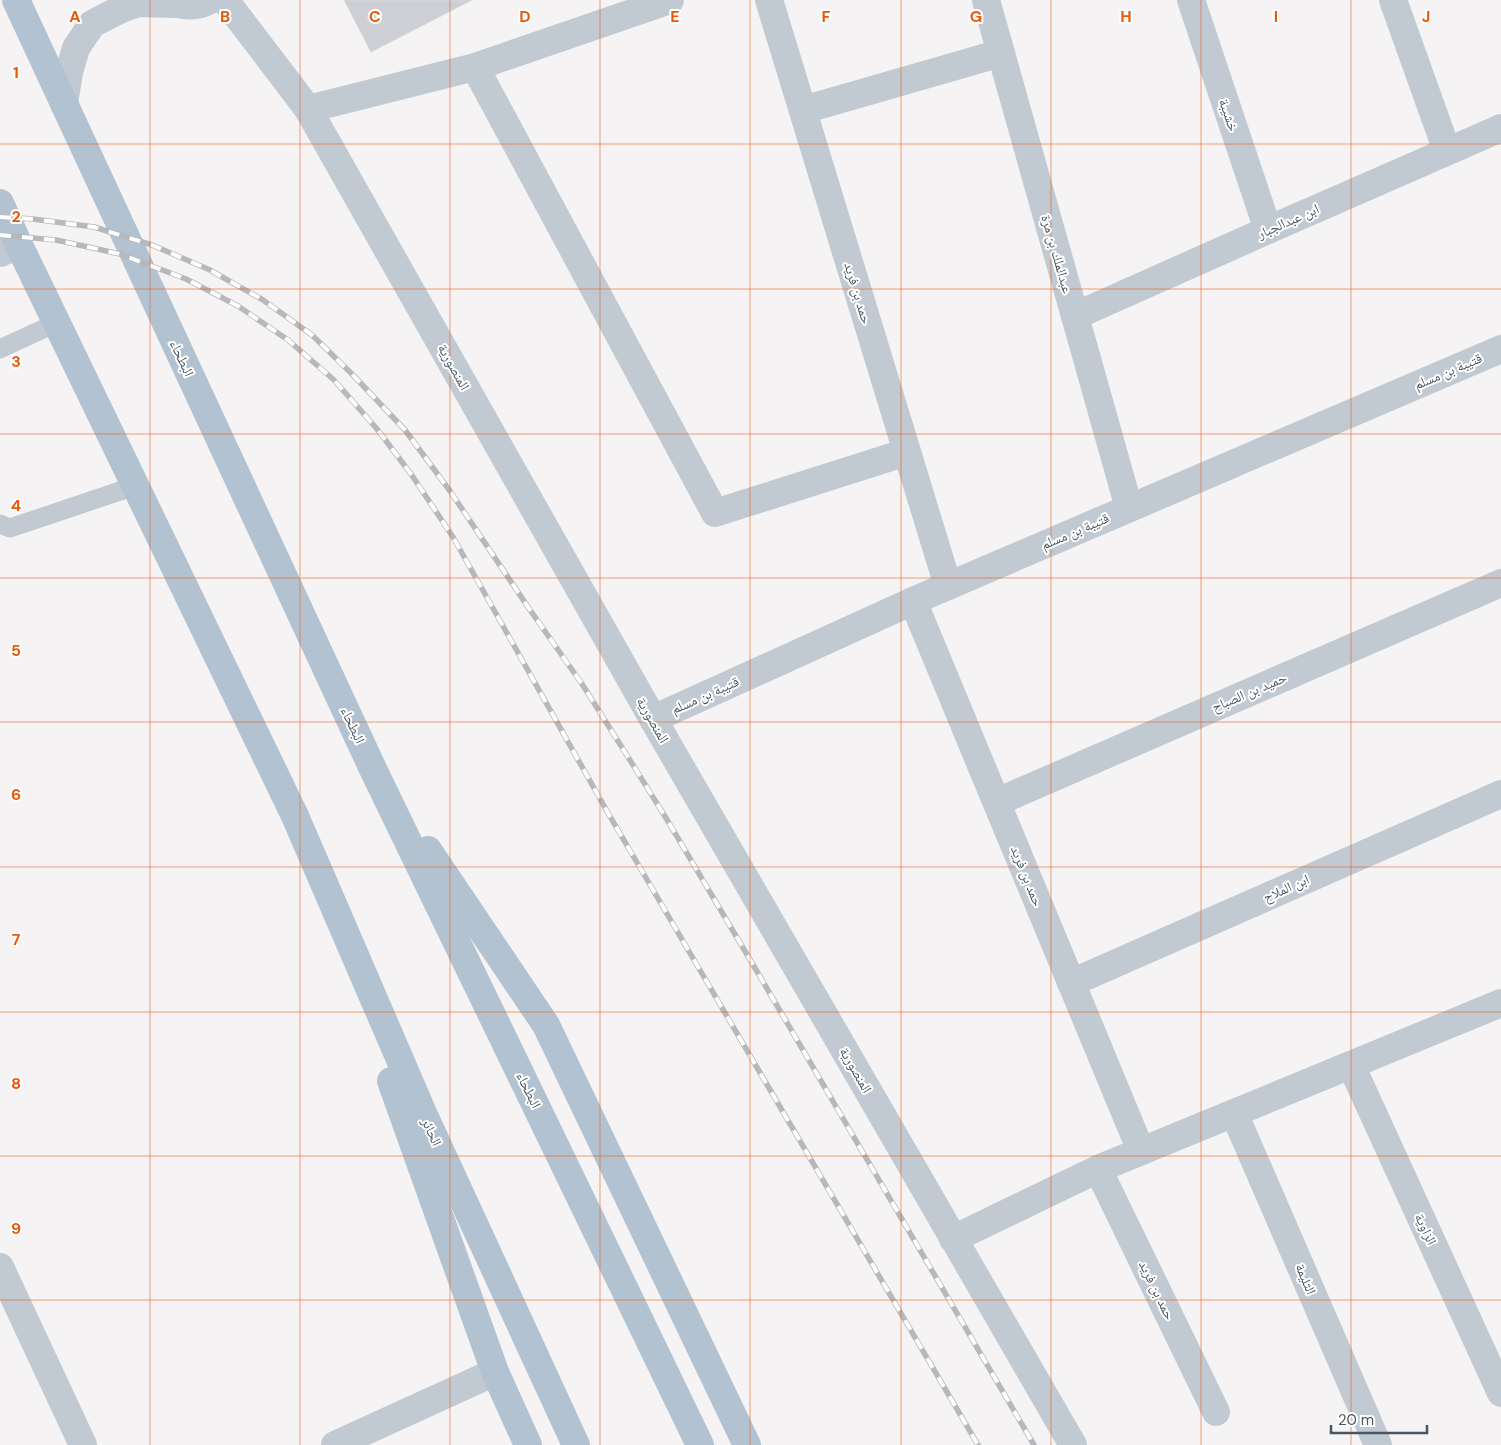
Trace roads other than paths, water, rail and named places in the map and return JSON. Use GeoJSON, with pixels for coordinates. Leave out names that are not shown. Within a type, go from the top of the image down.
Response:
{"type":"FeatureCollection","features":[{"type":"Feature","properties":{"kind":"main road","name":"البطحاء"},"geometry":{"type":"LineString","coordinates":[[16,0],[372,767],[700,1445]]}},
{"type":"Feature","properties":{"kind":"main road"},"geometry":{"type":"LineString","coordinates":[[0,203],[9,249],[56,323],[295,816],[496,1372],[528,1445]]}},
{"type":"Feature","properties":{"kind":"main road"},"geometry":{"type":"LineString","coordinates":[[372,767],[546,1025],[747,1445]]}},
{"type":"Feature","properties":{"kind":"main road","name":"الحائر"},"geometry":{"type":"LineString","coordinates":[[295,816],[423,1114],[576,1445]]}},
{"type":"Feature","properties":{"kind":"street"},"geometry":{"type":"LineString","coordinates":[[64,104],[69,72],[76,48],[92,24],[120,9],[138,3],[171,2],[191,6],[210,0]]}},
{"type":"Feature","properties":{"kind":"street","name":"المنصورية"},"geometry":{"type":"LineString","coordinates":[[225,0],[308,108],[653,719],[953,1239],[1064,1442]]}},
{"type":"Feature","properties":{"kind":"street"},"geometry":{"type":"LineString","coordinates":[[308,108],[476,67],[634,6],[670,0]]}},
{"type":"Feature","properties":{"kind":"street","name":"حمد بن فريد"},"geometry":{"type":"LineString","coordinates":[[769,0],[948,586]]}},
{"type":"Feature","properties":{"kind":"street","name":"عبدالملك بن مرة"},"geometry":{"type":"LineString","coordinates":[[986,0],[1129,508]]}},
{"type":"Feature","properties":{"kind":"street","name":"خشيبة"},"geometry":{"type":"LineString","coordinates":[[1191,0],[1268,230]]}},
{"type":"Feature","properties":{"kind":"street"},"geometry":{"type":"LineString","coordinates":[[1393,0],[1447,151]]}},
{"type":"Feature","properties":{"kind":"street"},"geometry":{"type":"LineString","coordinates":[[802,110],[1001,53]]}},
{"type":"Feature","properties":{"kind":"street"},"geometry":{"type":"LineString","coordinates":[[476,67],[715,513],[907,452]]}},
{"type":"Feature","properties":{"kind":"street","name":"ابن عبدالجبار"},"geometry":{"type":"LineString","coordinates":[[1075,316],[1501,128]]}},
{"type":"Feature","properties":{"kind":"street","name":"قتيبة بن مسلم"},"geometry":{"type":"LineString","coordinates":[[653,719],[913,601],[1501,349]]}},
{"type":"Feature","properties":{"kind":"street","name":"حميد بن الصباح"},"geometry":{"type":"LineString","coordinates":[[997,802],[1501,583]]}},
{"type":"Feature","properties":{"kind":"street","name":"حمد بن فريد"},"geometry":{"type":"LineString","coordinates":[[913,601],[1141,1151]]}},
{"type":"Feature","properties":{"kind":"street","name":"ابن الملاح"},"geometry":{"type":"LineString","coordinates":[[1072,983],[1501,794]]}},
{"type":"Feature","properties":{"kind":"street"},"geometry":{"type":"LineString","coordinates":[[953,1239],[1098,1169],[1351,1065],[1499,1009]]}},
{"type":"Feature","properties":{"kind":"street","name":"الزاوية"},"geometry":{"type":"LineString","coordinates":[[1351,1065],[1501,1393]]}},
{"type":"Feature","properties":{"kind":"street","name":"الثليمة"},"geometry":{"type":"LineString","coordinates":[[1234,1113],[1378,1445]]}},
{"type":"Feature","properties":{"kind":"street","name":"حمد بن فريد"},"geometry":{"type":"LineString","coordinates":[[1098,1169],[1216,1412]]}},
{"type":"Feature","properties":{"kind":"street"},"geometry":{"type":"LineString","coordinates":[[0,1267],[83,1445]]}},
{"type":"Feature","properties":{"kind":"street"},"geometry":{"type":"LineString","coordinates":[[334,1445],[496,1372]]}},
{"type":"Feature","properties":{"kind":"lane"},"geometry":{"type":"LineString","coordinates":[[0,348],[56,323]]}},
{"type":"Feature","properties":{"kind":"lane"},"geometry":{"type":"LineString","coordinates":[[0,524],[10,528],[135,486]]}},
{"type":"Feature","properties":{"kind":"railway"},"geometry":{"type":"LineString","coordinates":[[0,217],[33,219],[94,227],[152,245],[210,270],[263,300],[312,335],[405,430],[450,491],[582,684],[666,818],[1034,1445]]}},
{"type":"Feature","properties":{"kind":"railway"},"geometry":{"type":"LineString","coordinates":[[0,235],[56,240],[120,254],[186,279],[238,306],[288,340],[334,380],[377,429],[411,474],[453,537],[608,813],[978,1445]]}}]}
